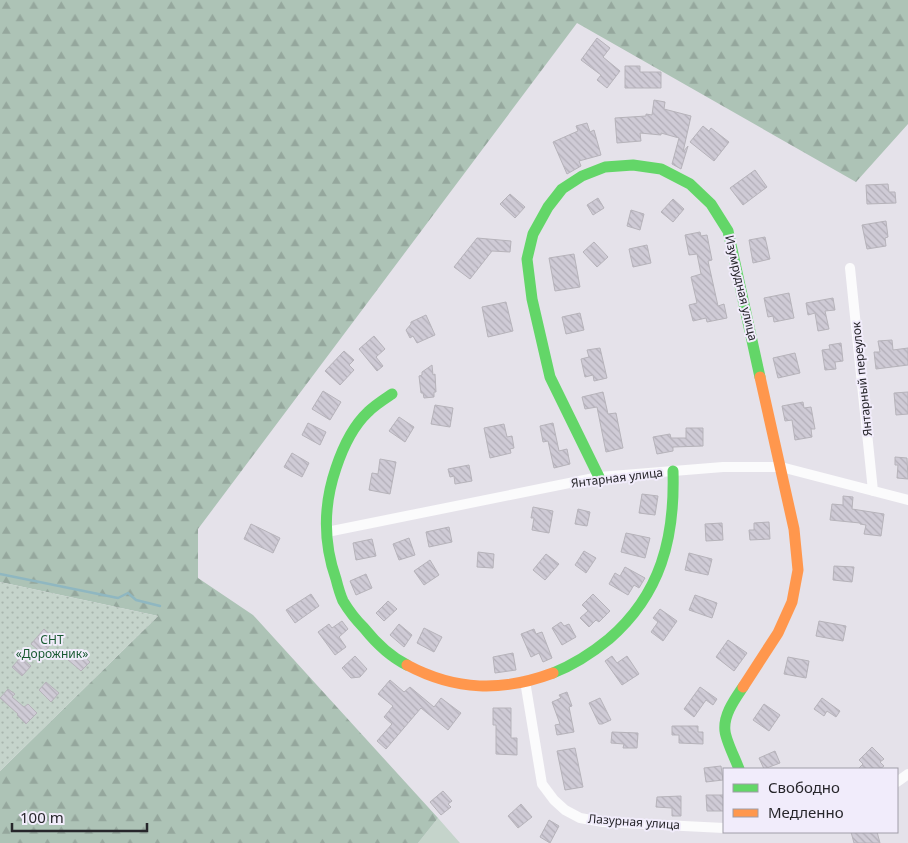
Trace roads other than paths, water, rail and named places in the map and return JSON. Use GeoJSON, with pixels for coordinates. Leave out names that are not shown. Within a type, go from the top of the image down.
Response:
{"type":"FeatureCollection","features":[{"type":"Feature","properties":{"kind":"street","name":"Изумрудная улица"},"geometry":{"type":"LineString","coordinates":[[598,477],[550,376],[532,299],[527,259],[533,234],[548,207],[562,189],[582,176],[605,167],[633,165],[661,168],[690,184],[710,204],[728,231],[794,529],[798,570],[792,602],[778,634],[734,701],[727,717],[725,730],[739,768]]}},
{"type":"Feature","properties":{"kind":"street","name":"Янтарный переулок"},"geometry":{"type":"LineString","coordinates":[[850,268],[873,491]]}},
{"type":"Feature","properties":{"kind":"street"},"geometry":{"type":"LineString","coordinates":[[392,394],[376,403],[352,429],[338,459],[328,497],[327,532],[332,566],[344,601],[362,627],[390,656],[425,674],[456,684],[491,687],[525,681],[561,669],[596,650],[624,626],[647,595],[662,564],[671,526],[674,492],[673,471]]}},
{"type":"Feature","properties":{"kind":"street","name":"Янтарная улица"},"geometry":{"type":"LineString","coordinates":[[327,532],[598,477],[723,467],[780,467],[908,500]]}},
{"type":"Feature","properties":{"kind":"street","name":"Лазурная улица"},"geometry":{"type":"LineString","coordinates":[[525,681],[542,784],[554,800],[565,810],[580,818],[603,822],[723,828]]}},
{"type":"Feature","properties":{"kind":"waterway"},"geometry":{"type":"LineString","coordinates":[[0,574],[118,598],[128,593],[136,600],[160,606]]}},
{"type":"Feature","properties":{"kind":"park label","name":"СНТ «Дорожник»"},"geometry":{"type":"Point","coordinates":[52,647]}}]}
